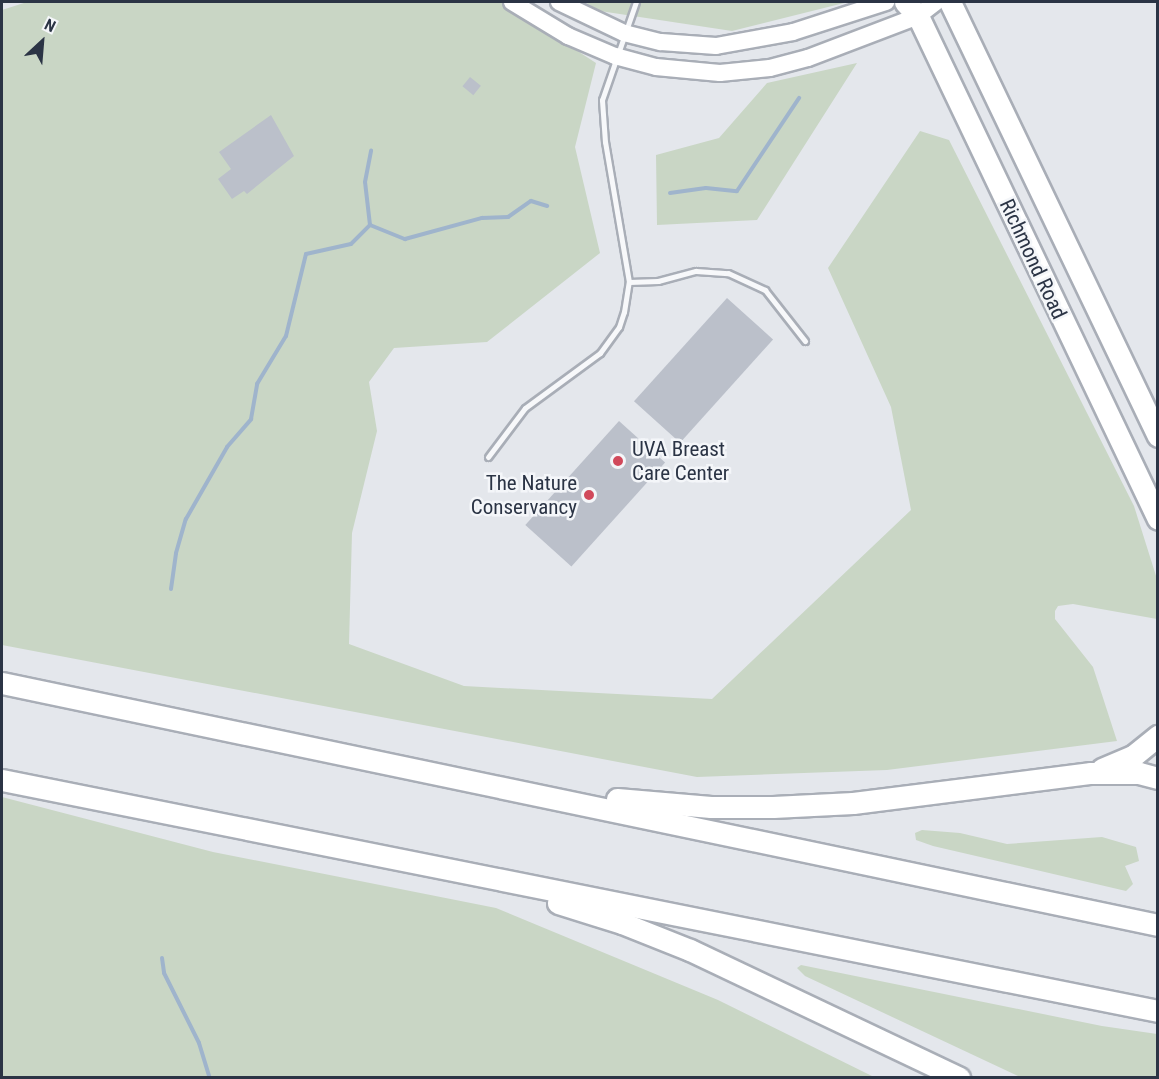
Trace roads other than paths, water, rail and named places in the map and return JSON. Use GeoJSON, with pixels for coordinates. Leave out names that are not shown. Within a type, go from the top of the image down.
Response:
{"type":"FeatureCollection","features":[{"type":"Feature","properties":{"kind":"highway","name":"Richmond Road"},"geometry":{"type":"LineString","coordinates":[[950,2],[1158,436]]}},
{"type":"Feature","properties":{"kind":"highway","name":"Richmond Road"},"geometry":{"type":"LineString","coordinates":[[912,9],[1151,495],[1158,519]]}},
{"type":"Feature","properties":{"kind":"highway"},"geometry":{"type":"LineString","coordinates":[[2,683],[1158,926]]}},
{"type":"Feature","properties":{"kind":"highway"},"geometry":{"type":"LineString","coordinates":[[1091,773],[1133,756],[1158,736]]}},
{"type":"Feature","properties":{"kind":"highway"},"geometry":{"type":"LineString","coordinates":[[474,781],[519,781],[587,795],[672,805],[773,807],[853,803],[1091,773],[1139,773],[1158,778]]}},
{"type":"Feature","properties":{"kind":"highway"},"geometry":{"type":"LineString","coordinates":[[2,780],[1158,1011]]}},
{"type":"Feature","properties":{"kind":"highway"},"geometry":{"type":"LineString","coordinates":[[357,850],[622,923],[749,977],[958,1077]]}},
{"type":"Feature","properties":{"kind":"street"},"geometry":{"type":"LineString","coordinates":[[512,2],[568,36],[615,57],[692,72],[748,72],[808,58],[912,9],[936,2]]}},
{"type":"Feature","properties":{"kind":"street"},"geometry":{"type":"LineString","coordinates":[[559,2],[624,33],[686,45],[749,43],[886,2]]}},
{"type":"Feature","properties":{"kind":"lane"},"geometry":{"type":"LineString","coordinates":[[488,457],[525,408],[605,346],[619,327],[629,282],[602,123],[602,100],[615,57],[636,2]]}},
{"type":"Feature","properties":{"kind":"lane"},"geometry":{"type":"LineString","coordinates":[[629,282],[658,281],[696,271],[728,273],[765,290],[805,340]]}},
{"type":"Feature","properties":{"kind":"waterway"},"geometry":{"type":"LineString","coordinates":[[670,193],[706,188],[737,191],[799,98]]}},
{"type":"Feature","properties":{"kind":"waterway"},"geometry":{"type":"LineString","coordinates":[[370,225],[365,182],[371,151]]}},
{"type":"Feature","properties":{"kind":"waterway"},"geometry":{"type":"LineString","coordinates":[[171,589],[176,553],[186,519],[227,447],[251,419],[257,384],[286,336],[306,254],[351,244],[370,225],[405,239],[482,218],[508,217],[531,201],[547,206]]}},
{"type":"Feature","properties":{"kind":"waterway"},"geometry":{"type":"LineString","coordinates":[[162,958],[164,973],[199,1043],[210,1078]]}},
{"type":"Feature","properties":{"kind":"place","name":"UVA Breast Care Center"},"geometry":{"type":"Point","coordinates":[618,461]}},
{"type":"Feature","properties":{"kind":"place","name":"The Nature Conservancy"},"geometry":{"type":"Point","coordinates":[589,495]}}]}
